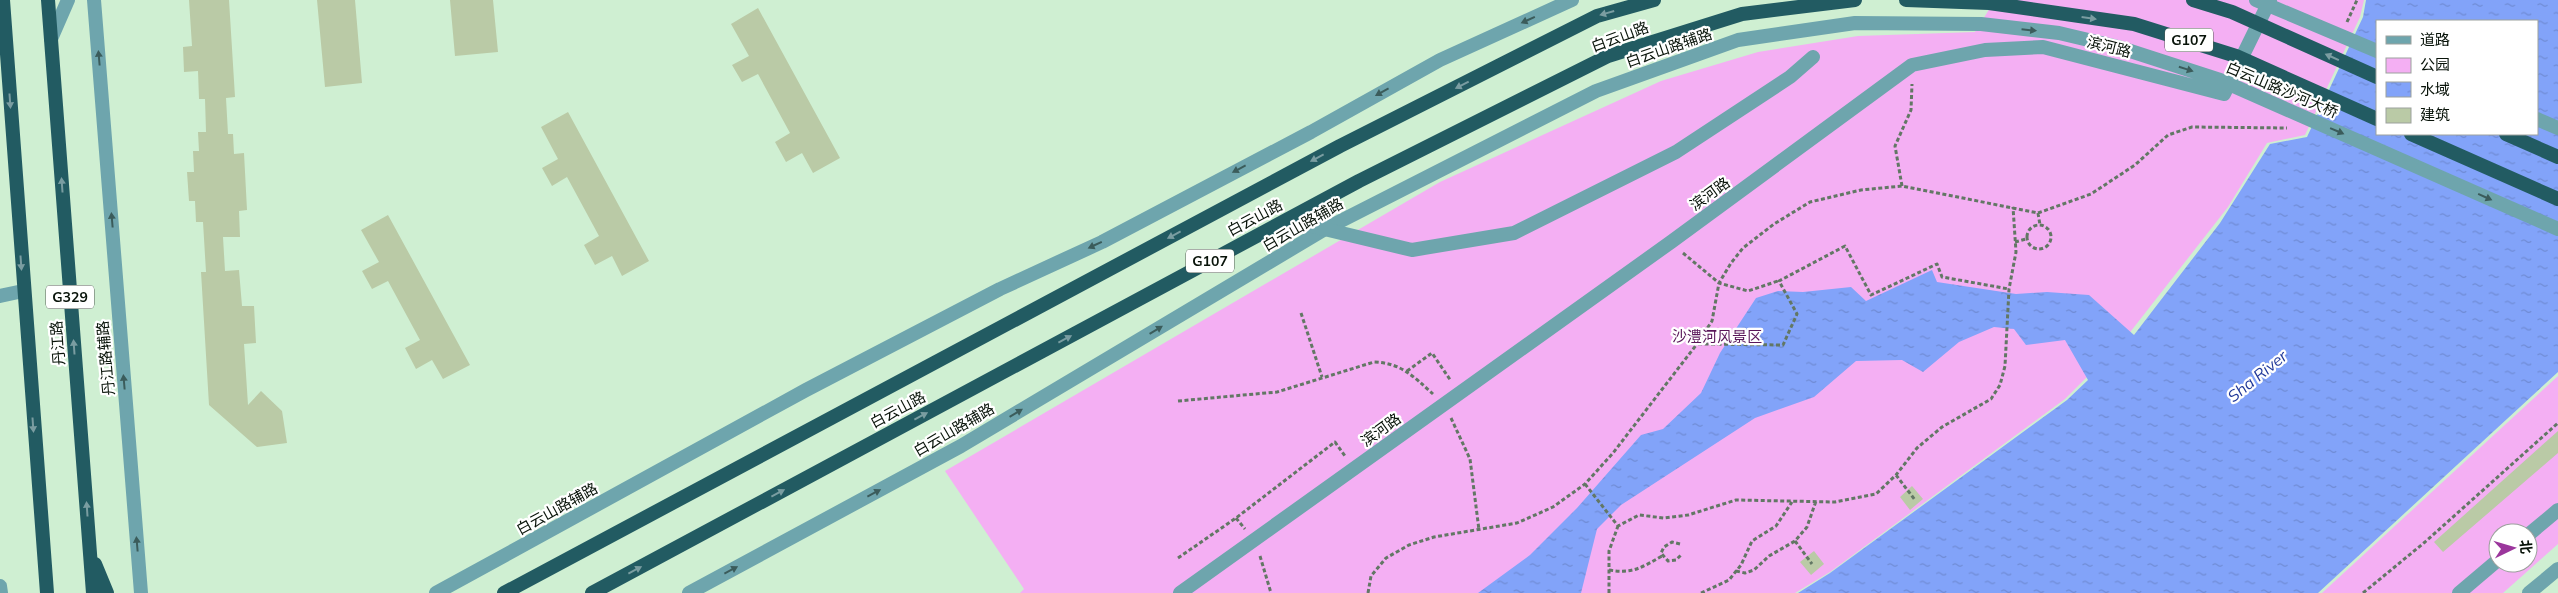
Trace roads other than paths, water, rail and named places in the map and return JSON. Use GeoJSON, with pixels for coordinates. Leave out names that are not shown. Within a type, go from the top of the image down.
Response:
{"type":"FeatureCollection","features":[{"type":"Feature","properties":{"kind":"highway","name":"丹江路"},"geometry":{"type":"LineString","coordinates":[[3,0],[3,35],[47,593]]}},
{"type":"Feature","properties":{"kind":"highway","name":"丹江路"},"geometry":{"type":"LineString","coordinates":[[48,0],[93,593]]}},
{"type":"Feature","properties":{"kind":"highway","name":"白云山路"},"geometry":{"type":"LineString","coordinates":[[504,593],[1340,146],[1597,16],[1654,0]]}},
{"type":"Feature","properties":{"kind":"highway","name":"白云山路"},"geometry":{"type":"LineString","coordinates":[[592,593],[1359,181],[1608,56],[1742,14],[1855,0]]}},
{"type":"Feature","properties":{"kind":"highway","name":"白云山路沙河大桥"},"geometry":{"type":"LineString","coordinates":[[1906,0],[1989,3],[2134,24],[2187,39],[2236,56],[2376,119]]}},
{"type":"Feature","properties":{"kind":"highway","name":"G107"},"geometry":{"type":"LineString","coordinates":[[2194,0],[2232,12],[2376,77]]}},
{"type":"Feature","properties":{"kind":"highway"},"geometry":{"type":"LineString","coordinates":[[2413,135],[2558,199]]}},
{"type":"Feature","properties":{"kind":"highway"},"geometry":{"type":"LineString","coordinates":[[2508,135],[2558,157]]}},
{"type":"Feature","properties":{"kind":"highway"},"geometry":{"type":"LineString","coordinates":[[40,593],[43,546]]}},
{"type":"Feature","properties":{"kind":"highway"},"geometry":{"type":"LineString","coordinates":[[90,551],[107,593]]}},
{"type":"Feature","properties":{"kind":"street"},"geometry":{"type":"LineString","coordinates":[[51,39],[68,0]]}},
{"type":"Feature","properties":{"kind":"street","name":"丹江路辅路"},"geometry":{"type":"LineString","coordinates":[[94,0],[141,593]]}},
{"type":"Feature","properties":{"kind":"street","name":"白云山路辅路"},"geometry":{"type":"LineString","coordinates":[[436,593],[815,385],[1000,289],[1102,242],[1311,132],[1440,60],[1572,0]]}},
{"type":"Feature","properties":{"kind":"street"},"geometry":{"type":"LineString","coordinates":[[2256,0],[2376,51]]}},
{"type":"Feature","properties":{"kind":"street","name":"滨河路"},"geometry":{"type":"LineString","coordinates":[[1180,593],[1672,242],[1912,65],[1985,50],[2043,47],[2224,94],[2270,0]]}},
{"type":"Feature","properties":{"kind":"street","name":"白云山路辅路"},"geometry":{"type":"LineString","coordinates":[[688,593],[961,446],[1325,229],[1596,91],[1738,40],[1855,24],[1981,24]]}},
{"type":"Feature","properties":{"kind":"street","name":"白云山路沙河大桥"},"geometry":{"type":"LineString","coordinates":[[1981,24],[2059,33],[2118,46],[2220,80],[2558,229]]}},
{"type":"Feature","properties":{"kind":"street"},"geometry":{"type":"LineString","coordinates":[[1287,220],[1412,250],[1514,234],[1676,152],[1790,77],[1813,57]]}},
{"type":"Feature","properties":{"kind":"street"},"geometry":{"type":"LineString","coordinates":[[2538,119],[2558,128]]}},
{"type":"Feature","properties":{"kind":"street"},"geometry":{"type":"LineString","coordinates":[[0,296],[23,291]]}},
{"type":"Feature","properties":{"kind":"street"},"geometry":{"type":"LineString","coordinates":[[2538,527],[2558,510]]}},
{"type":"Feature","properties":{"kind":"street"},"geometry":{"type":"LineString","coordinates":[[2458,593],[2488,568]]}},
{"type":"Feature","properties":{"kind":"street"},"geometry":{"type":"LineString","coordinates":[[2529,593],[2558,569]]}},
{"type":"Feature","properties":{"kind":"street"},"geometry":{"type":"LineString","coordinates":[[0,586],[0,593]]}},
{"type":"Feature","properties":{"kind":"water","name":"Sha River"},"geometry":{"type":"Polygon","coordinates":[[[2366,0],[2558,0],[2558,372],[2318,593],[1798,593],[1830,573],[2067,400],[2088,380],[2065,340],[2026,345],[2014,329],[1994,327],[1959,342],[1923,372],[1902,360],[1856,361],[1814,397],[1755,418],[1621,505],[1597,529],[1581,593],[1478,593],[1530,555],[1577,508],[1641,435],[1663,429],[1701,393],[1720,353],[1756,298],[1778,291],[1803,292],[1851,287],[1866,301],[1932,270],[1937,282],[2016,294],[2047,292],[2089,295],[2134,335],[2220,223],[2270,144],[2307,137],[2363,17],[2366,0]]]}},
{"type":"Feature","properties":{"kind":"park label","name":"沙澧河风景区"},"geometry":{"type":"Point","coordinates":[1717,337]}}]}
